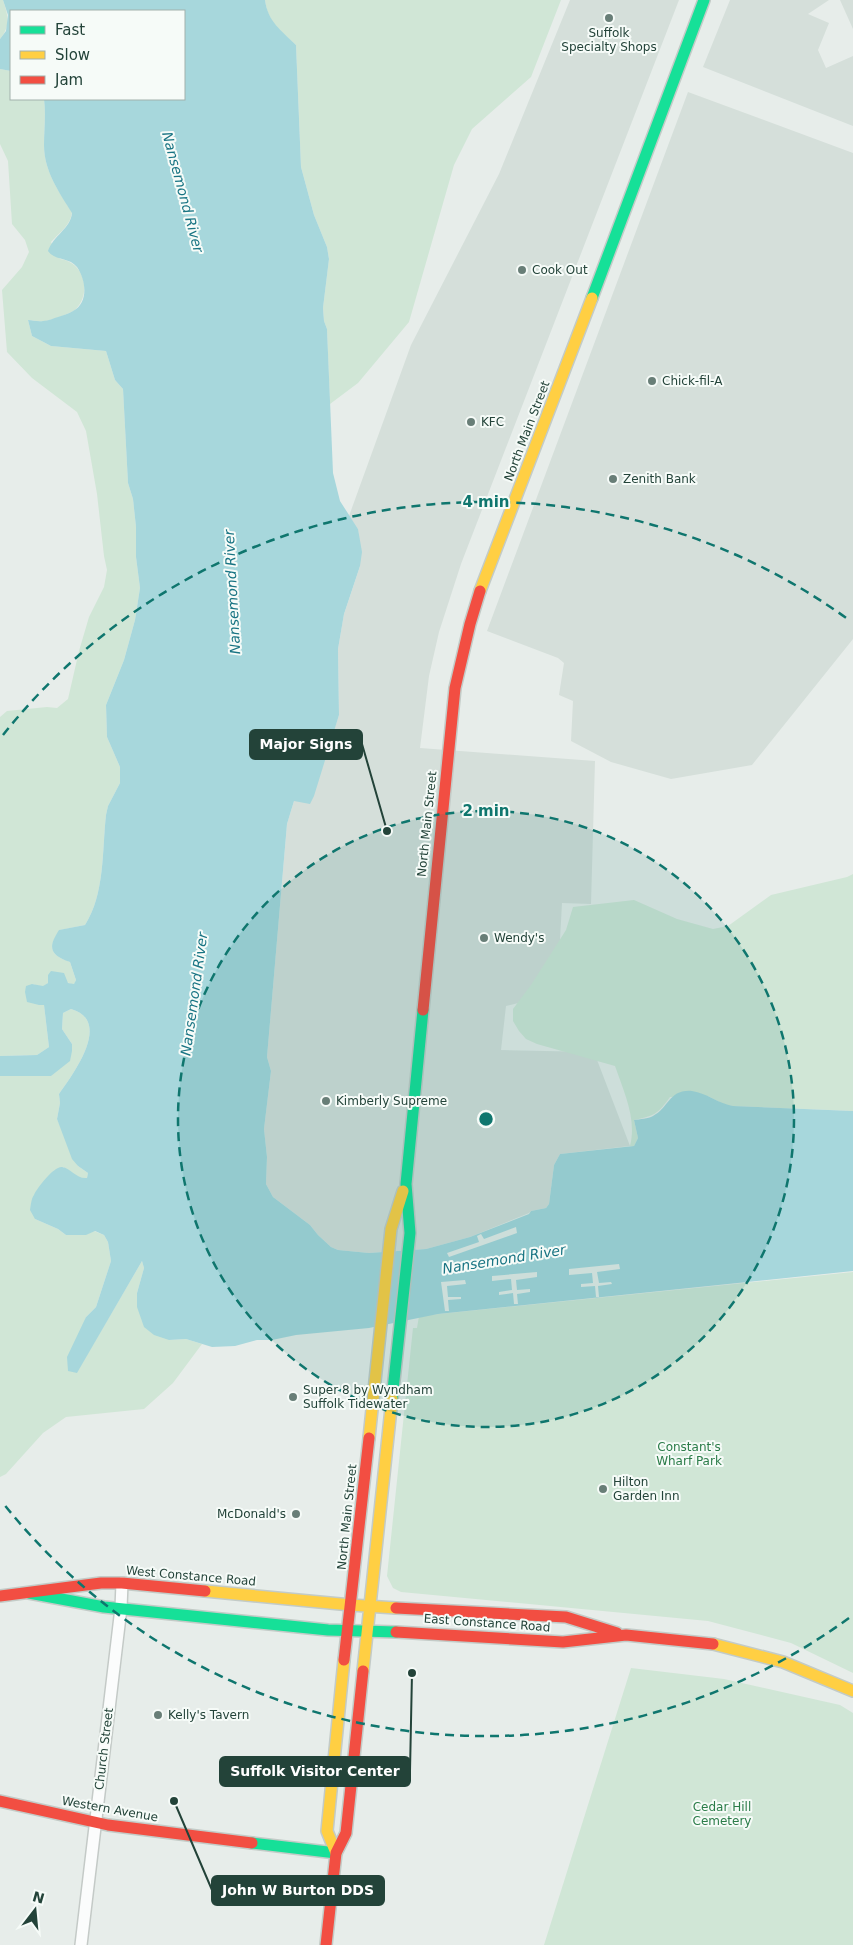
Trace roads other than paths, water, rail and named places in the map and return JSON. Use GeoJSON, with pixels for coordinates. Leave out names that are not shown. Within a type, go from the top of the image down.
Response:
{"type":"FeatureCollection","features":[{"type":"Feature","properties":{"kind":"main road","name":"North Main Street"},"geometry":{"type":"LineString","coordinates":[[326,1945],[336,1853],[346,1833],[410,1242],[406,1184],[456,688],[470,624],[484,579],[581,330],[637,175],[704,0]]}},
{"type":"Feature","properties":{"kind":"main road","name":"North Main Street"},"geometry":{"type":"LineString","coordinates":[[336,1853],[327,1831],[341,1680],[351,1605],[391,1229],[406,1184]]}},
{"type":"Feature","properties":{"kind":"main road","name":"West Constance Road"},"geometry":{"type":"LineString","coordinates":[[0,1596],[101,1582],[351,1605]]}},
{"type":"Feature","properties":{"kind":"main road","name":"West Constance Road"},"geometry":{"type":"LineString","coordinates":[[29,1593],[121,1608],[347,1630]]}},
{"type":"Feature","properties":{"kind":"main road","name":"East Constance Road"},"geometry":{"type":"LineString","coordinates":[[351,1605],[566,1617],[626,1636]]}},
{"type":"Feature","properties":{"kind":"main road","name":"East Constance Road"},"geometry":{"type":"LineString","coordinates":[[347,1630],[563,1642],[626,1636],[703,1643],[751,1653],[802,1668],[853,1690]]}},
{"type":"Feature","properties":{"kind":"main road","name":"Western Avenue"},"geometry":{"type":"LineString","coordinates":[[0,1801],[95,1823],[336,1853]]}},
{"type":"Feature","properties":{"kind":"street","name":"Church Street"},"geometry":{"type":"LineString","coordinates":[[81,1945],[121,1608],[122,1583]]}},
{"type":"Feature","properties":{"kind":"water","name":"Nansemond River"},"geometry":{"type":"Polygon","coordinates":[[[3,0],[265,0],[272,20],[296,45],[301,167],[314,215],[327,247],[329,259],[323,308],[327,329],[333,473],[340,501],[358,529],[362,552],[360,566],[344,614],[338,649],[339,715],[314,796],[310,804],[294,801],[287,824],[267,1057],[271,1071],[264,1129],[267,1157],[266,1184],[273,1197],[310,1225],[331,1247],[338,1250],[369,1253],[426,1249],[470,1237],[529,1214],[531,1211],[546,1208],[549,1204],[554,1165],[560,1154],[634,1146],[638,1138],[634,1120],[653,1116],[674,1096],[684,1091],[697,1092],[733,1106],[853,1111],[853,1271],[438,1314],[369,1328],[296,1335],[272,1340],[257,1340],[235,1346],[212,1347],[186,1339],[169,1340],[154,1335],[144,1327],[137,1307],[137,1293],[144,1268],[142,1261],[77,1373],[68,1371],[67,1357],[86,1317],[96,1307],[111,1261],[108,1242],[104,1235],[95,1231],[86,1235],[66,1235],[58,1229],[35,1219],[30,1210],[32,1198],[46,1178],[55,1170],[62,1167],[80,1177],[87,1178],[88,1173],[72,1159],[57,1119],[60,1103],[59,1094],[73,1074],[86,1048],[89,1025],[83,1015],[71,1009],[63,1013],[62,1029],[72,1044],[72,1051],[70,1061],[51,1076],[0,1076],[0,1056],[37,1055],[49,1047],[44,1005],[27,1002],[26,986],[32,984],[43,986],[48,983],[48,975],[51,971],[64,973],[68,983],[74,984],[76,980],[70,962],[54,953],[52,946],[59,930],[85,925],[96,900],[101,872],[106,815],[108,806],[120,783],[120,767],[107,737],[106,705],[124,660],[135,620],[140,588],[136,557],[136,527],[133,499],[128,483],[123,389],[115,380],[106,351],[51,346],[32,336],[28,320],[47,321],[71,312],[82,303],[84,297],[84,285],[77,267],[48,251],[69,223],[72,213],[53,181],[47,164],[44,145],[44,100],[185,100],[185,10],[10,10],[10,71],[0,69],[0,39],[6,31],[8,15],[3,0]]]}},
{"type":"Feature","properties":{"kind":"place","name":"Suffolk Specialty Shops"},"geometry":{"type":"Point","coordinates":[609,18]}},
{"type":"Feature","properties":{"kind":"place","name":"Cook Out"},"geometry":{"type":"Point","coordinates":[522,270]}},
{"type":"Feature","properties":{"kind":"place","name":"Chick-fil-A"},"geometry":{"type":"Point","coordinates":[652,381]}},
{"type":"Feature","properties":{"kind":"place","name":"KFC"},"geometry":{"type":"Point","coordinates":[471,422]}},
{"type":"Feature","properties":{"kind":"place","name":"Zenith Bank"},"geometry":{"type":"Point","coordinates":[613,479]}},
{"type":"Feature","properties":{"kind":"place","name":"Major Signs"},"geometry":{"type":"Point","coordinates":[387,831]}},
{"type":"Feature","properties":{"kind":"place","name":"Wendy's"},"geometry":{"type":"Point","coordinates":[484,938]}},
{"type":"Feature","properties":{"kind":"place","name":"Kimberly Supreme"},"geometry":{"type":"Point","coordinates":[326,1101]}},
{"type":"Feature","properties":{"kind":"place","name":"Super 8 by Wyndham Suffolk Tidewater"},"geometry":{"type":"Point","coordinates":[293,1397]}},
{"type":"Feature","properties":{"kind":"place","name":"Hilton Garden Inn"},"geometry":{"type":"Point","coordinates":[603,1489]}},
{"type":"Feature","properties":{"kind":"place","name":"McDonald's"},"geometry":{"type":"Point","coordinates":[296,1514]}},
{"type":"Feature","properties":{"kind":"place","name":"Suffolk Visitor Center"},"geometry":{"type":"Point","coordinates":[412,1673]}},
{"type":"Feature","properties":{"kind":"place","name":"Kelly's Tavern"},"geometry":{"type":"Point","coordinates":[158,1715]}},
{"type":"Feature","properties":{"kind":"place","name":"John W Burton DDS"},"geometry":{"type":"Point","coordinates":[174,1801]}},
{"type":"Feature","properties":{"kind":"park label","name":"Constant's Wharf Park"},"geometry":{"type":"Point","coordinates":[689,1454]}},
{"type":"Feature","properties":{"kind":"park label","name":"Cedar Hill Cemetery"},"geometry":{"type":"Point","coordinates":[722,1814]}}]}
